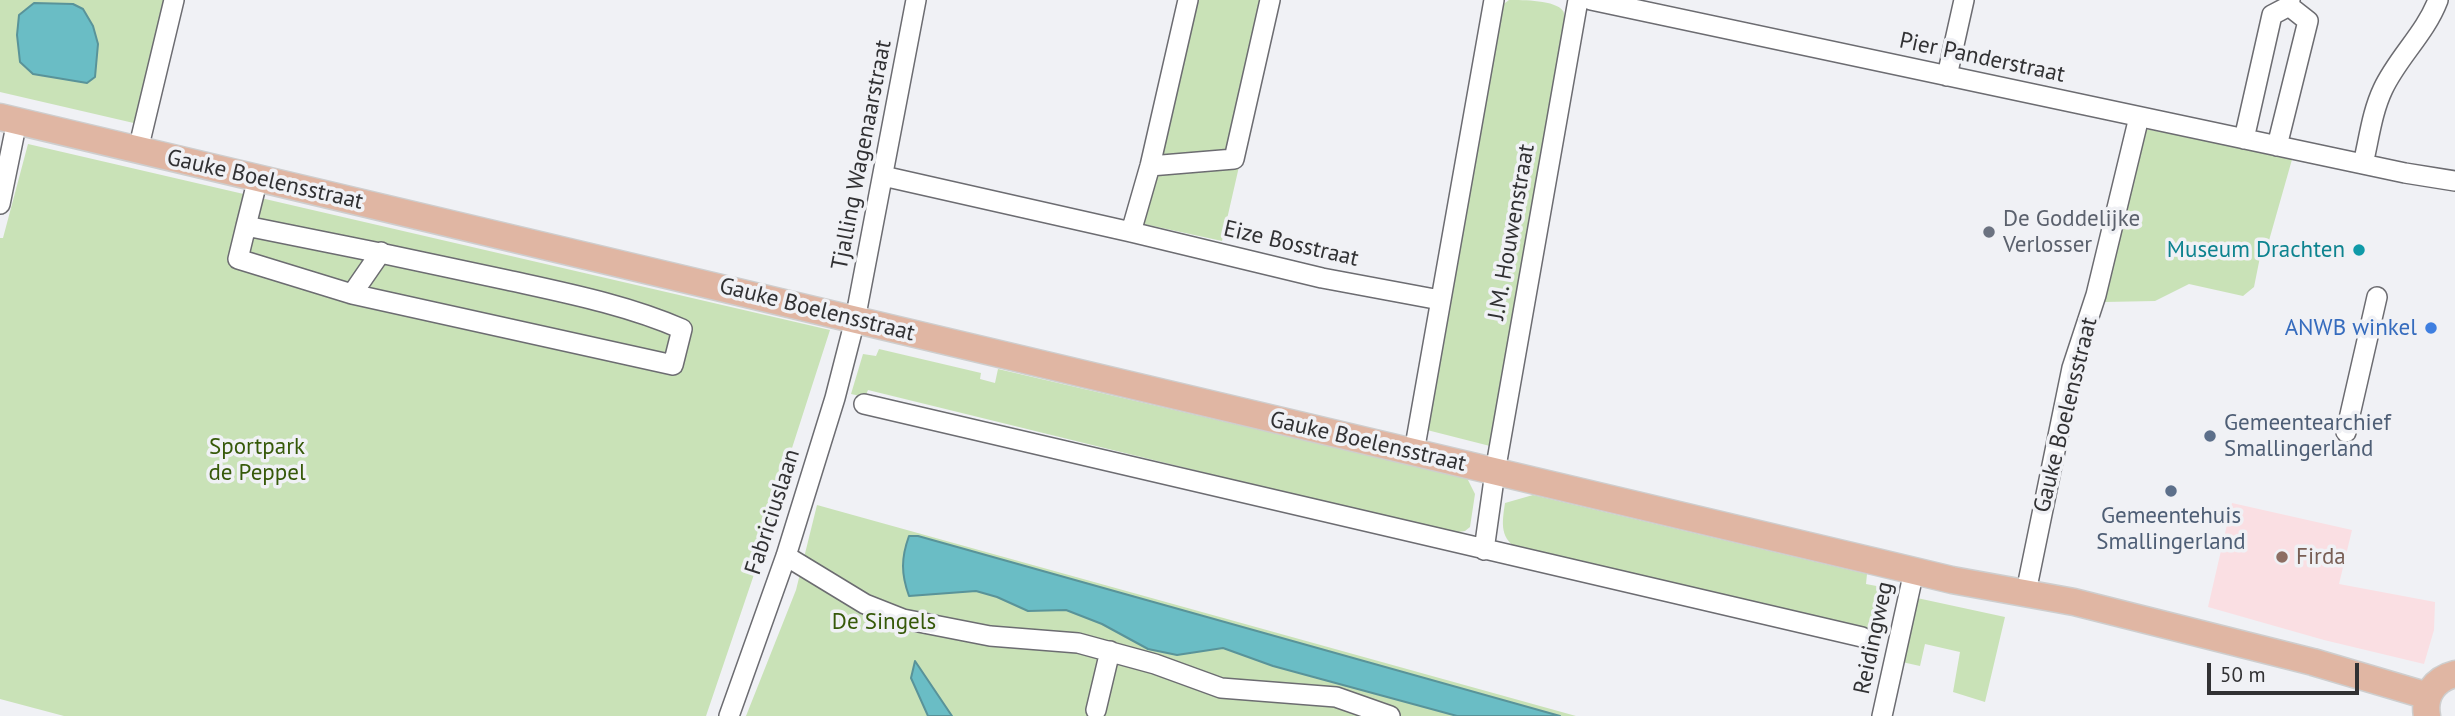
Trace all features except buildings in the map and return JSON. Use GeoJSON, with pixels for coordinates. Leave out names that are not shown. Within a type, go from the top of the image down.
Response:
{"type":"FeatureCollection","features":[{"type":"Feature","properties":{"kind":"main road","name":"Gauke Boelensstraat"},"geometry":{"type":"LineString","coordinates":[[9,119],[1952,580],[2074,602],[2250,645],[2428,706]]}},
{"type":"Feature","properties":{"kind":"main road"},"geometry":{"type":"LineString","coordinates":[[2428,706],[2435,684],[2455,674]]}},
{"type":"Feature","properties":{"kind":"street","name":"Gauke Boelensstraat"},"geometry":{"type":"LineString","coordinates":[[138,149],[174,0]]}},
{"type":"Feature","properties":{"kind":"street","name":"Tjalling Wagenaarstraat"},"geometry":{"type":"LineString","coordinates":[[855,320],[916,0]]}},
{"type":"Feature","properties":{"kind":"street"},"geometry":{"type":"LineString","coordinates":[[1131,232],[1150,166],[1188,0]]}},
{"type":"Feature","properties":{"kind":"street"},"geometry":{"type":"LineString","coordinates":[[1150,166],[1234,159],[1270,0]]}},
{"type":"Feature","properties":{"kind":"street"},"geometry":{"type":"LineString","coordinates":[[1414,453],[1494,0]]}},
{"type":"Feature","properties":{"kind":"street","name":"J.M. Houwenstraat"},"geometry":{"type":"LineString","coordinates":[[1494,472],[1578,0]]}},
{"type":"Feature","properties":{"kind":"street","name":"Pier Panderstraat"},"geometry":{"type":"LineString","coordinates":[[1591,0],[2277,146],[2455,181]]}},
{"type":"Feature","properties":{"kind":"street"},"geometry":{"type":"LineString","coordinates":[[1947,76],[1964,0]]}},
{"type":"Feature","properties":{"kind":"street"},"geometry":{"type":"LineString","coordinates":[[2363,164],[2382,90],[2431,18],[2438,0]]}},
{"type":"Feature","properties":{"kind":"street"},"geometry":{"type":"LineString","coordinates":[[2244,139],[2272,15],[2290,3],[2308,21],[2277,146]]}},
{"type":"Feature","properties":{"kind":"street","name":"Gauke Boelensstraat"},"geometry":{"type":"LineString","coordinates":[[2026,592],[2072,368],[2096,295],[2139,117]]}},
{"type":"Feature","properties":{"kind":"street"},"geometry":{"type":"LineString","coordinates":[[0,204],[9,119]]}},
{"type":"Feature","properties":{"kind":"street","name":"Eize Bosstraat"},"geometry":{"type":"LineString","coordinates":[[883,176],[1322,278],[1440,300]]}},
{"type":"Feature","properties":{"kind":"street"},"geometry":{"type":"LineString","coordinates":[[246,226],[381,252],[546,289],[656,318],[682,329],[673,365],[352,294],[237,259],[258,178]]}},
{"type":"Feature","properties":{"kind":"street"},"geometry":{"type":"LineString","coordinates":[[352,294],[381,252]]}},
{"type":"Feature","properties":{"kind":"street"},"geometry":{"type":"LineString","coordinates":[[2346,432],[2376,297]]}},
{"type":"Feature","properties":{"kind":"street","name":"Fabriciuslaan"},"geometry":{"type":"LineString","coordinates":[[729,716],[786,556],[835,398],[855,320]]}},
{"type":"Feature","properties":{"kind":"street"},"geometry":{"type":"LineString","coordinates":[[864,404],[1861,636]]}},
{"type":"Feature","properties":{"kind":"street","name":"Gauke Boelensstraat"},"geometry":{"type":"LineString","coordinates":[[1484,550],[1494,472]]}},
{"type":"Feature","properties":{"kind":"street"},"geometry":{"type":"LineString","coordinates":[[786,556],[865,604],[903,620],[990,636],[1078,643],[1155,664],[1221,688],[1336,697],[1390,716]]}},
{"type":"Feature","properties":{"kind":"street","name":"Reidingweg"},"geometry":{"type":"LineString","coordinates":[[1882,716],[1914,570]]}},
{"type":"Feature","properties":{"kind":"street"},"geometry":{"type":"LineString","coordinates":[[1096,710],[1110,651]]}},
{"type":"Feature","properties":{"kind":"shaded area","name":"Firda"},"geometry":{"type":"Polygon","coordinates":[[[2232,503],[2352,530],[2339,584],[2435,602],[2434,630],[2424,664],[2324,640],[2208,607],[2232,503]]]}},
{"type":"Feature","properties":{"kind":"green space"},"geometry":{"type":"Polygon","coordinates":[[[0,0],[168,0],[138,124],[0,92],[0,0]],[[34,4],[33,74],[86,83],[97,45],[94,30],[83,9],[34,4]]]}},
{"type":"Feature","properties":{"kind":"green space"},"geometry":{"type":"Polygon","coordinates":[[[1192,0],[1277,0],[1222,241],[1139,223],[1192,0]]]}},
{"type":"Feature","properties":{"kind":"green space"},"geometry":{"type":"Polygon","coordinates":[[[1509,0],[1539,1],[1554,5],[1563,11],[1565,22],[1490,446],[1427,430],[1501,6],[1509,0]]]}},
{"type":"Feature","properties":{"kind":"green space"},"geometry":{"type":"Polygon","coordinates":[[[2145,129],[2293,156],[2268,244],[2262,247],[2254,287],[2243,296],[2189,284],[2155,301],[2104,302],[2145,129]]]}},
{"type":"Feature","properties":{"kind":"green space","name":"Sportpark de Peppel"},"geometry":{"type":"Polygon","coordinates":[[[28,144],[830,330],[783,476],[787,477],[706,716],[64,716],[0,699],[0,238],[3,238],[28,144]]]}},
{"type":"Feature","properties":{"kind":"green space"},"geometry":{"type":"Polygon","coordinates":[[[879,349],[981,373],[980,379],[995,383],[998,369],[1467,478],[1475,494],[1470,527],[1465,531],[1451,533],[868,390],[865,397],[851,394],[863,354],[876,356],[879,349]]]}},
{"type":"Feature","properties":{"kind":"green space"},"geometry":{"type":"Polygon","coordinates":[[[1533,495],[1867,574],[1866,584],[1892,589],[1880,641],[1868,637],[1868,629],[1521,550],[1505,536],[1505,503],[1533,495]]]}},
{"type":"Feature","properties":{"kind":"green space","name":"De Singels"},"geometry":{"type":"Polygon","coordinates":[[[817,505],[1576,716],[746,716],[796,590],[817,505]]]}},
{"type":"Feature","properties":{"kind":"green space"},"geometry":{"type":"Polygon","coordinates":[[[1917,598],[2005,617],[1985,702],[1953,692],[1960,652],[1925,644],[1920,666],[1902,662],[1917,598]]]}},
{"type":"Feature","properties":{"kind":"water"},"geometry":{"type":"Polygon","coordinates":[[[34,3],[73,4],[83,9],[93,26],[98,44],[95,77],[87,83],[33,74],[20,62],[17,35],[19,15],[34,3]]]}},
{"type":"Feature","properties":{"kind":"water"},"geometry":{"type":"Polygon","coordinates":[[[909,536],[918,536],[1560,716],[1457,716],[1273,666],[1223,648],[1177,655],[1148,649],[1102,624],[1066,610],[1028,611],[976,591],[909,596],[903,566],[909,536]]]}},
{"type":"Feature","properties":{"kind":"water"},"geometry":{"type":"Polygon","coordinates":[[[915,661],[952,716],[928,716],[911,678],[915,661]]]}},
{"type":"Feature","properties":{"kind":"place","name":"De Goddelijke Verlosser"},"geometry":{"type":"Point","coordinates":[1989,232]}},
{"type":"Feature","properties":{"kind":"place","name":"Museum Drachten"},"geometry":{"type":"Point","coordinates":[2359,250]}},
{"type":"Feature","properties":{"kind":"place","name":"ANWB winkel"},"geometry":{"type":"Point","coordinates":[2431,328]}},
{"type":"Feature","properties":{"kind":"place","name":"Gemeentearchief Smallingerland"},"geometry":{"type":"Point","coordinates":[2210,436]}},
{"type":"Feature","properties":{"kind":"place","name":"Gemeentehuis Smallingerland"},"geometry":{"type":"Point","coordinates":[2171,491]}},
{"type":"Feature","properties":{"kind":"place","name":"Firda"},"geometry":{"type":"Point","coordinates":[2282,557]}}]}
